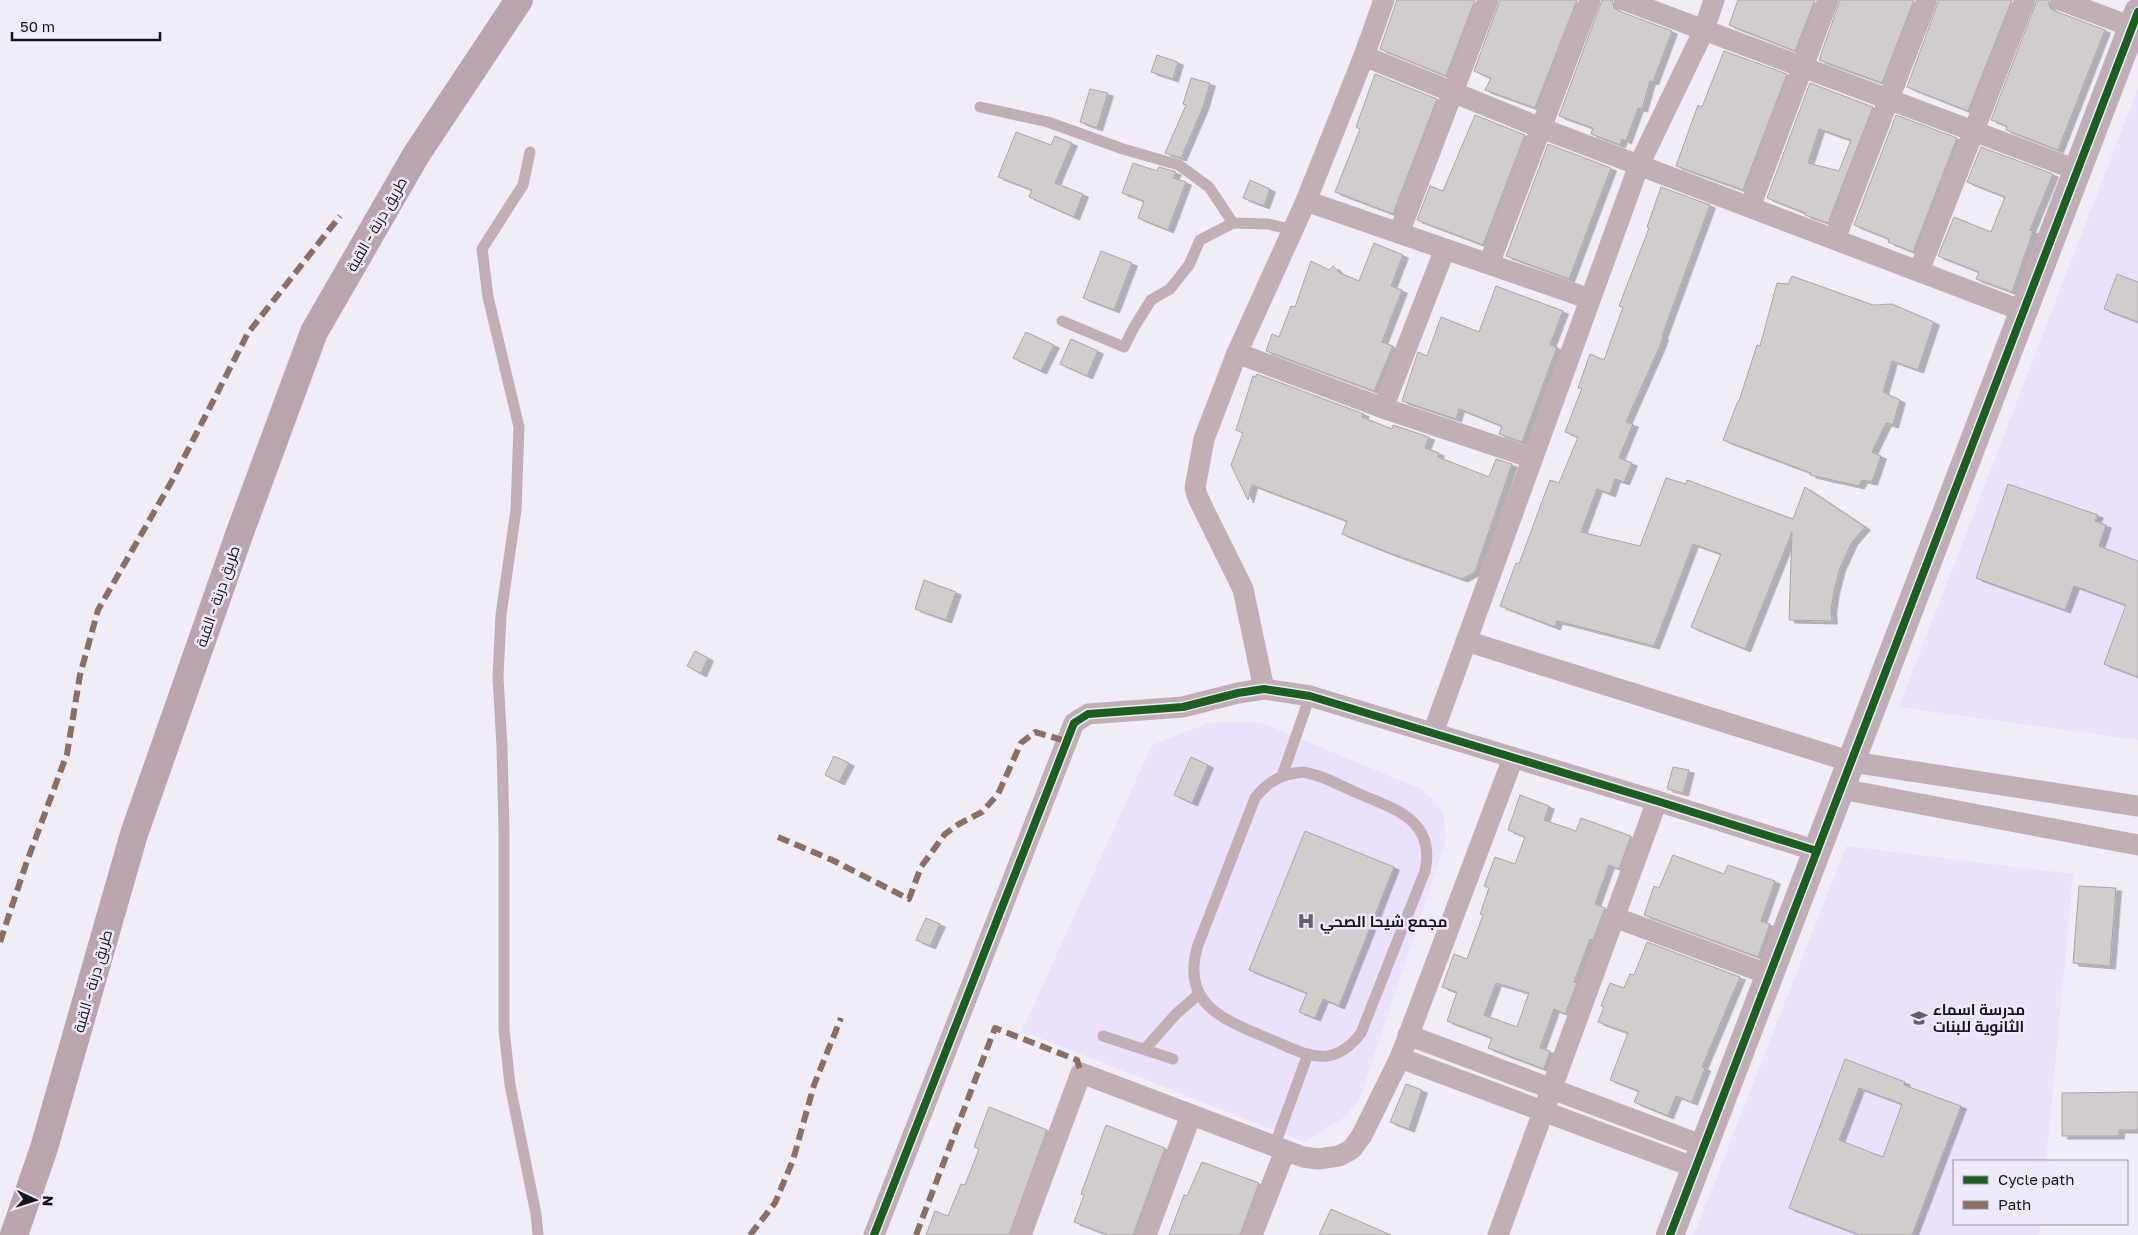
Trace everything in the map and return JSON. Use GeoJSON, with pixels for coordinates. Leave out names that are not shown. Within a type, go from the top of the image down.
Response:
{"type":"FeatureCollection","features":[{"type":"Feature","properties":{"kind":"main road","name":"طريق درنة - القبة"},"geometry":{"type":"LineString","coordinates":[[14,1235],[44,1148],[134,834],[239,535],[314,332],[416,155],[519,0]]}},
{"type":"Feature","properties":{"kind":"street"},"geometry":{"type":"LineString","coordinates":[[1264,689],[1243,589],[1198,498],[1195,488],[1204,439],[1237,353],[1306,200],[1364,56],[1384,0]]}},
{"type":"Feature","properties":{"kind":"street"},"geometry":{"type":"LineString","coordinates":[[1399,233],[1488,0]]}},
{"type":"Feature","properties":{"kind":"street"},"geometry":{"type":"LineString","coordinates":[[1489,264],[1590,0]]}},
{"type":"Feature","properties":{"kind":"street"},"geometry":{"type":"LineString","coordinates":[[1624,0],[2078,170]]}},
{"type":"Feature","properties":{"kind":"street"},"geometry":{"type":"LineString","coordinates":[[1433,733],[1639,165],[1704,30],[1714,0]]}},
{"type":"Feature","properties":{"kind":"street"},"geometry":{"type":"LineString","coordinates":[[1750,207],[1828,0]]}},
{"type":"Feature","properties":{"kind":"street"},"geometry":{"type":"LineString","coordinates":[[1836,240],[1927,0]]}},
{"type":"Feature","properties":{"kind":"street"},"geometry":{"type":"LineString","coordinates":[[1919,271],[2024,0]]}},
{"type":"Feature","properties":{"kind":"street"},"geometry":{"type":"LineString","coordinates":[[1670,1235],[2078,170],[2133,36],[2060,0]]}},
{"type":"Feature","properties":{"kind":"street"},"geometry":{"type":"LineString","coordinates":[[1364,56],[1541,128],[2024,311]]}},
{"type":"Feature","properties":{"kind":"street"},"geometry":{"type":"LineString","coordinates":[[1306,200],[1590,299]]}},
{"type":"Feature","properties":{"kind":"street"},"geometry":{"type":"LineString","coordinates":[[1383,408],[1445,249]]}},
{"type":"Feature","properties":{"kind":"street"},"geometry":{"type":"LineString","coordinates":[[1237,353],[1383,408],[1532,458]]}},
{"type":"Feature","properties":{"kind":"street"},"geometry":{"type":"LineString","coordinates":[[1466,641],[1852,762],[2138,806]]}},
{"type":"Feature","properties":{"kind":"street"},"geometry":{"type":"LineString","coordinates":[[874,1235],[1074,723],[1088,714],[1183,707],[1238,693],[1264,689],[1310,696],[1657,800],[1817,851]]}},
{"type":"Feature","properties":{"kind":"street"},"geometry":{"type":"LineString","coordinates":[[1021,1235],[1081,1072],[1279,1149],[1318,1159],[1339,1156],[1352,1149],[1362,1135],[1400,1058],[1513,758]]}},
{"type":"Feature","properties":{"kind":"street"},"geometry":{"type":"LineString","coordinates":[[1841,789],[2138,845]]}},
{"type":"Feature","properties":{"kind":"street"},"geometry":{"type":"LineString","coordinates":[[1498,1235],[1657,800]]}},
{"type":"Feature","properties":{"kind":"street"},"geometry":{"type":"LineString","coordinates":[[1614,918],[1770,975]]}},
{"type":"Feature","properties":{"kind":"street"},"geometry":{"type":"LineString","coordinates":[[1408,1035],[1552,1089],[1700,1157]]}},
{"type":"Feature","properties":{"kind":"street"},"geometry":{"type":"LineString","coordinates":[[1400,1058],[1544,1110],[1700,1157]]}},
{"type":"Feature","properties":{"kind":"street"},"geometry":{"type":"LineString","coordinates":[[1146,1235],[1191,1115]]}},
{"type":"Feature","properties":{"kind":"street"},"geometry":{"type":"LineString","coordinates":[[1252,1235],[1279,1149]]}},
{"type":"Feature","properties":{"kind":"lane"},"geometry":{"type":"LineString","coordinates":[[980,107],[1048,122],[1179,165],[1209,187],[1233,223]]}},
{"type":"Feature","properties":{"kind":"lane"},"geometry":{"type":"LineString","coordinates":[[530,152],[523,185],[482,249],[488,297],[519,427],[516,510],[501,615],[498,677],[504,822],[504,1029],[510,1086],[536,1214],[538,1235]]}},
{"type":"Feature","properties":{"kind":"lane"},"geometry":{"type":"LineString","coordinates":[[1062,321],[1124,347],[1132,329],[1151,300],[1170,289],[1189,265],[1200,240],[1233,223],[1268,224],[1293,230]]}},
{"type":"Feature","properties":{"kind":"lane"},"geometry":{"type":"LineString","coordinates":[[1282,776],[1310,696]]}},
{"type":"Feature","properties":{"kind":"lane"},"geometry":{"type":"LineString","coordinates":[[1303,772],[1313,774],[1401,812],[1414,822],[1421,831],[1427,851],[1425,871],[1361,1033],[1347,1048],[1328,1056],[1308,1054],[1221,1018],[1205,1003],[1200,994],[1193,970],[1198,945],[1255,798],[1272,781],[1282,776],[1303,772]]}},
{"type":"Feature","properties":{"kind":"lane"},"geometry":{"type":"LineString","coordinates":[[1145,1049],[1175,1015],[1200,994]]}},
{"type":"Feature","properties":{"kind":"lane"},"geometry":{"type":"LineString","coordinates":[[1103,1036],[1173,1058]]}},
{"type":"Feature","properties":{"kind":"lane"},"geometry":{"type":"LineString","coordinates":[[1279,1149],[1308,1054]]}},
{"type":"Feature","properties":{"kind":"shaded area"},"geometry":{"type":"Polygon","coordinates":[[[2138,88],[2138,740],[1899,707],[2138,88]]]}},
{"type":"Feature","properties":{"kind":"shaded area"},"geometry":{"type":"Polygon","coordinates":[[[1211,722],[1260,722],[1421,789],[1436,802],[1444,815],[1445,843],[1360,1098],[1345,1117],[1304,1142],[1022,1031],[1152,745],[1211,722]]]}},
{"type":"Feature","properties":{"kind":"shaded area","name":"مدرسة اسماء الثانوية للبنات"},"geometry":{"type":"Polygon","coordinates":[[[1846,846],[2073,874],[2046,1160],[1953,1160],[1953,1225],[2040,1225],[2039,1235],[1694,1235],[1846,846]]]}},
{"type":"Feature","properties":{"kind":"building"},"geometry":{"type":"Polygon","coordinates":[[[1397,0],[1475,0],[1446,76],[1380,49],[1397,0]]]}},
{"type":"Feature","properties":{"kind":"building"},"geometry":{"type":"Polygon","coordinates":[[[1500,0],[1577,0],[1535,108],[1485,90],[1491,78],[1474,71],[1500,0]]]}},
{"type":"Feature","properties":{"kind":"building"},"geometry":{"type":"Polygon","coordinates":[[[1602,0],[1612,0],[1614,8],[1619,11],[1672,31],[1653,82],[1650,81],[1642,109],[1638,108],[1626,141],[1622,139],[1620,145],[1591,134],[1593,128],[1559,116],[1602,0]]]}},
{"type":"Feature","properties":{"kind":"building"},"geometry":{"type":"Polygon","coordinates":[[[1738,0],[1815,0],[1795,51],[1729,25],[1738,0]]]}},
{"type":"Feature","properties":{"kind":"building"},"geometry":{"type":"Polygon","coordinates":[[[1840,0],[1914,0],[1882,83],[1819,60],[1840,0]]]}},
{"type":"Feature","properties":{"kind":"building"},"geometry":{"type":"Polygon","coordinates":[[[1939,0],[2012,0],[1968,111],[1907,87],[1939,0]]]}},
{"type":"Feature","properties":{"kind":"building"},"geometry":{"type":"Polygon","coordinates":[[[2037,0],[2048,0],[2050,8],[2055,11],[2105,30],[2058,150],[2006,130],[2007,126],[1991,120],[2037,0]]]}},
{"type":"Feature","properties":{"kind":"building"},"geometry":{"type":"Polygon","coordinates":[[[1724,51],[1787,74],[1743,190],[1676,166],[1698,105],[1702,107],[1724,51]]]}},
{"type":"Feature","properties":{"kind":"building"},"geometry":{"type":"Polygon","coordinates":[[[1157,55],[1178,62],[1173,79],[1151,72],[1157,55]]]}},
{"type":"Feature","properties":{"kind":"building"},"geometry":{"type":"Polygon","coordinates":[[[1375,74],[1437,99],[1393,214],[1335,192],[1360,129],[1356,127],[1375,74]]]}},
{"type":"Feature","properties":{"kind":"building"},"geometry":{"type":"Polygon","coordinates":[[[1191,78],[1210,83],[1203,107],[1181,158],[1165,153],[1186,105],[1183,104],[1191,78]]]}},
{"type":"Feature","properties":{"kind":"building"},"geometry":{"type":"Polygon","coordinates":[[[1810,83],[1873,107],[1828,223],[1767,198],[1810,83]],[[1819,129],[1808,163],[1839,171],[1851,140],[1819,129]]]}},
{"type":"Feature","properties":{"kind":"building"},"geometry":{"type":"Polygon","coordinates":[[[1090,89],[1108,93],[1097,128],[1080,122],[1090,89]]]}},
{"type":"Feature","properties":{"kind":"building"},"geometry":{"type":"Polygon","coordinates":[[[1475,115],[1525,135],[1483,245],[1417,220],[1430,186],[1443,191],[1475,115]]]}},
{"type":"Feature","properties":{"kind":"building"},"geometry":{"type":"Polygon","coordinates":[[[1896,115],[1957,138],[1913,252],[1888,242],[1889,239],[1854,225],[1896,115]]]}},
{"type":"Feature","properties":{"kind":"building"},"geometry":{"type":"Polygon","coordinates":[[[1016,132],[1051,145],[1055,136],[1072,143],[1055,183],[1083,194],[1074,217],[1029,197],[1032,190],[998,177],[1016,132]]]}},
{"type":"Feature","properties":{"kind":"building"},"geometry":{"type":"Polygon","coordinates":[[[1548,144],[1611,168],[1569,279],[1506,256],[1548,144]]]}},
{"type":"Feature","properties":{"kind":"building"},"geometry":{"type":"Polygon","coordinates":[[[1981,147],[2053,174],[2030,230],[2033,231],[2012,292],[1976,279],[1979,272],[1938,256],[1954,217],[1991,232],[2005,197],[1967,182],[1981,147]]]}},
{"type":"Feature","properties":{"kind":"building"},"geometry":{"type":"Polygon","coordinates":[[[1133,163],[1157,171],[1159,167],[1176,172],[1173,178],[1186,182],[1168,230],[1138,218],[1144,201],[1122,193],[1133,163]]]}},
{"type":"Feature","properties":{"kind":"building"},"geometry":{"type":"Polygon","coordinates":[[[1250,180],[1270,189],[1264,206],[1243,198],[1250,180]]]}},
{"type":"Feature","properties":{"kind":"building"},"geometry":{"type":"Polygon","coordinates":[[[1661,187],[1710,205],[1659,348],[1626,422],[1633,424],[1619,458],[1632,463],[1624,482],[1615,479],[1610,494],[1597,489],[1581,532],[1640,546],[1666,478],[1686,484],[1687,480],[1793,519],[1805,487],[1865,527],[1852,542],[1840,568],[1831,610],[1832,621],[1789,620],[1792,532],[1745,649],[1691,627],[1721,554],[1693,544],[1654,646],[1557,621],[1555,627],[1500,606],[1516,563],[1519,564],[1550,480],[1559,483],[1578,437],[1565,432],[1582,388],[1578,388],[1590,354],[1604,360],[1623,307],[1619,306],[1649,228],[1647,227],[1661,187]]]}},
{"type":"Feature","properties":{"kind":"building"},"geometry":{"type":"Polygon","coordinates":[[[1374,243],[1403,255],[1391,286],[1402,290],[1382,342],[1393,346],[1374,391],[1266,351],[1272,334],[1279,337],[1291,306],[1295,307],[1311,261],[1329,270],[1333,266],[1340,273],[1359,281],[1374,243]]]}},
{"type":"Feature","properties":{"kind":"building"},"geometry":{"type":"Polygon","coordinates":[[[1101,251],[1132,263],[1114,310],[1083,298],[1101,251]]]}},
{"type":"Feature","properties":{"kind":"building"},"geometry":{"type":"Polygon","coordinates":[[[2117,274],[2138,282],[2138,322],[2104,309],[2117,274]]]}},
{"type":"Feature","properties":{"kind":"building"},"geometry":{"type":"Polygon","coordinates":[[[1792,276],[1873,305],[1892,304],[1934,322],[1918,370],[1892,361],[1883,392],[1900,400],[1893,425],[1886,423],[1872,452],[1881,456],[1872,482],[1862,480],[1859,486],[1810,475],[1811,473],[1723,440],[1739,401],[1757,345],[1760,346],[1777,283],[1788,284],[1792,276]]]}},
{"type":"Feature","properties":{"kind":"building"},"geometry":{"type":"Polygon","coordinates":[[[1496,286],[1563,311],[1550,345],[1557,347],[1522,442],[1499,434],[1502,426],[1459,409],[1456,419],[1402,401],[1418,352],[1427,356],[1441,317],[1479,332],[1496,286]]]}},
{"type":"Feature","properties":{"kind":"building"},"geometry":{"type":"Polygon","coordinates":[[[1026,332],[1054,345],[1041,371],[1013,358],[1026,332]]]}},
{"type":"Feature","properties":{"kind":"building"},"geometry":{"type":"Polygon","coordinates":[[[1071,339],[1098,351],[1087,376],[1060,364],[1071,339]]]}},
{"type":"Feature","properties":{"kind":"building"},"geometry":{"type":"Polygon","coordinates":[[[1257,374],[1364,414],[1362,417],[1392,429],[1393,425],[1429,437],[1425,448],[1439,453],[1438,457],[1489,477],[1496,459],[1512,464],[1475,572],[1462,579],[1387,552],[1342,534],[1347,521],[1252,485],[1248,500],[1231,465],[1243,433],[1236,430],[1253,376],[1255,377],[1257,374]]]}},
{"type":"Feature","properties":{"kind":"building"},"geometry":{"type":"Polygon","coordinates":[[[2008,484],[2098,515],[2095,521],[2106,525],[2099,546],[2138,561],[2138,677],[2104,664],[2126,605],[2074,586],[2065,610],[1976,578],[2008,484]]]}},
{"type":"Feature","properties":{"kind":"building"},"geometry":{"type":"Polygon","coordinates":[[[924,580],[956,592],[946,620],[915,609],[924,580]]]}},
{"type":"Feature","properties":{"kind":"building"},"geometry":{"type":"Polygon","coordinates":[[[695,651],[708,658],[701,674],[687,666],[695,651]]]}},
{"type":"Feature","properties":{"kind":"building"},"geometry":{"type":"Polygon","coordinates":[[[834,756],[849,763],[839,782],[825,775],[834,756]]]}},
{"type":"Feature","properties":{"kind":"building"},"geometry":{"type":"Polygon","coordinates":[[[1191,757],[1208,765],[1192,803],[1174,795],[1191,757]]]}},
{"type":"Feature","properties":{"kind":"building"},"geometry":{"type":"Polygon","coordinates":[[[1673,767],[1689,770],[1683,793],[1667,789],[1673,767]]]}},
{"type":"Feature","properties":{"kind":"building"},"geometry":{"type":"Polygon","coordinates":[[[1520,795],[1549,806],[1544,820],[1576,831],[1581,818],[1631,836],[1619,869],[1609,865],[1595,904],[1605,908],[1593,940],[1590,939],[1574,982],[1577,983],[1565,1014],[1554,1009],[1540,1048],[1550,1051],[1544,1069],[1488,1048],[1492,1038],[1447,1021],[1457,992],[1442,987],[1454,954],[1467,959],[1483,915],[1480,914],[1489,888],[1484,886],[1495,857],[1515,864],[1525,837],[1508,830],[1520,795]],[[1496,983],[1484,1015],[1517,1027],[1529,993],[1496,983]]]}},
{"type":"Feature","properties":{"kind":"building"},"geometry":{"type":"Polygon","coordinates":[[[1305,831],[1394,867],[1339,1006],[1323,999],[1315,1018],[1299,1012],[1307,993],[1249,970],[1305,831]]]}},
{"type":"Feature","properties":{"kind":"building"},"geometry":{"type":"Polygon","coordinates":[[[1673,855],[1724,874],[1728,865],[1775,881],[1761,921],[1770,924],[1758,957],[1644,915],[1654,886],[1659,888],[1673,855]]]}},
{"type":"Feature","properties":{"kind":"building"},"geometry":{"type":"Polygon","coordinates":[[[2079,886],[2116,888],[2110,966],[2073,963],[2079,886]]]}},
{"type":"Feature","properties":{"kind":"building"},"geometry":{"type":"Polygon","coordinates":[[[926,918],[940,924],[930,946],[916,940],[926,918]]]}},
{"type":"Feature","properties":{"kind":"building"},"geometry":{"type":"Polygon","coordinates":[[[1647,942],[1740,977],[1702,1067],[1705,1068],[1692,1102],[1676,1096],[1668,1116],[1634,1102],[1639,1091],[1610,1080],[1628,1033],[1598,1022],[1604,1007],[1601,1006],[1610,983],[1624,988],[1630,974],[1634,975],[1647,942]]]}},
{"type":"Feature","properties":{"kind":"building"},"geometry":{"type":"Polygon","coordinates":[[[1845,1059],[1905,1082],[1904,1085],[1961,1106],[1912,1235],[1860,1235],[1789,1208],[1845,1059]],[[1859,1088],[1839,1140],[1883,1157],[1902,1104],[1859,1088]]]}},
{"type":"Feature","properties":{"kind":"building"},"geometry":{"type":"Polygon","coordinates":[[[1406,1084],[1422,1090],[1409,1129],[1390,1122],[1406,1084]]]}},
{"type":"Feature","properties":{"kind":"building"},"geometry":{"type":"Polygon","coordinates":[[[2138,1092],[2138,1130],[2119,1130],[2119,1136],[2062,1136],[2062,1093],[2138,1092]]]}},
{"type":"Feature","properties":{"kind":"building"},"geometry":{"type":"Polygon","coordinates":[[[989,1107],[1047,1130],[1009,1235],[926,1235],[935,1211],[948,1216],[961,1184],[965,1185],[979,1149],[974,1147],[989,1107]]]}},
{"type":"Feature","properties":{"kind":"building"},"geometry":{"type":"Polygon","coordinates":[[[1106,1125],[1165,1148],[1133,1235],[1108,1235],[1074,1222],[1084,1195],[1081,1194],[1106,1125]]]}},
{"type":"Feature","properties":{"kind":"building"},"geometry":{"type":"Polygon","coordinates":[[[1202,1162],[1259,1183],[1240,1235],[1169,1235],[1184,1195],[1187,1196],[1202,1162]]]}},
{"type":"Feature","properties":{"kind":"building"},"geometry":{"type":"Polygon","coordinates":[[[1331,1209],[1391,1235],[1319,1235],[1331,1209]]]}},
{"type":"Feature","properties":{"kind":"marked path"},"geometry":{"type":"LineString","coordinates":[[0,942],[26,864],[67,754],[80,675],[98,610],[173,479],[248,333],[340,216]]}},
{"type":"Feature","properties":{"kind":"marked path"},"geometry":{"type":"LineString","coordinates":[[778,837],[832,860],[909,899],[921,867],[945,834],[982,812],[998,794],[1021,743],[1035,732],[1066,741]]}},
{"type":"Feature","properties":{"kind":"marked path"},"geometry":{"type":"LineString","coordinates":[[750,1235],[775,1203],[793,1160],[814,1085],[841,1018]]}},
{"type":"Feature","properties":{"kind":"marked path"},"geometry":{"type":"LineString","coordinates":[[916,1235],[995,1028],[1077,1060],[1081,1073]]}},
{"type":"Feature","properties":{"kind":"cycle path"},"geometry":{"type":"LineString","coordinates":[[1670,1235],[2138,12]]}},
{"type":"Feature","properties":{"kind":"cycle path"},"geometry":{"type":"LineString","coordinates":[[874,1235],[1074,723],[1088,714],[1183,707],[1238,693],[1264,689],[1310,696],[1817,851]]}},
{"type":"Feature","properties":{"kind":"place","name":"مجمع شيحا الصحي"},"geometry":{"type":"Point","coordinates":[1306,921]}},
{"type":"Feature","properties":{"kind":"place","name":"مدرسة اسماء الثانوية للبنات"},"geometry":{"type":"Point","coordinates":[1919,1018]}}]}
